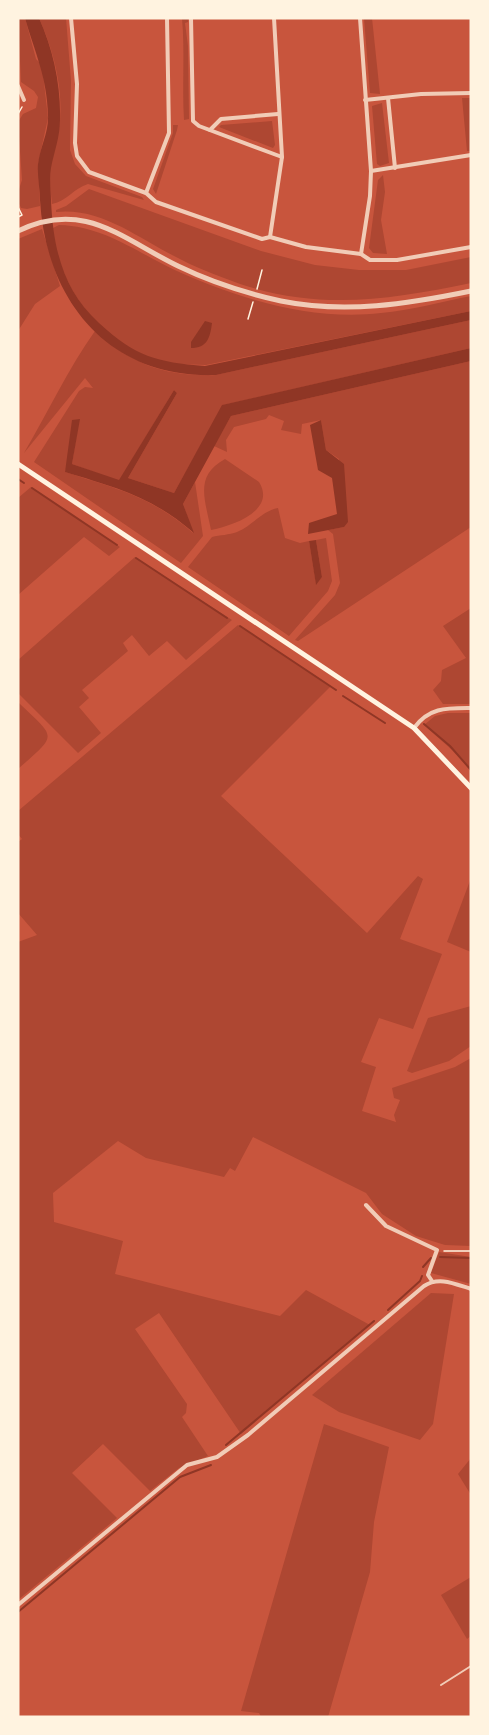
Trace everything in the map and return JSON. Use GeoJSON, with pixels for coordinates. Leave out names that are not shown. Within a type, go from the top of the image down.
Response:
{"type":"FeatureCollection","features":[{"type":"Feature","properties":{"kind":"main road"},"geometry":{"type":"LineString","coordinates":[[18,465],[414,728],[471,788]]}},
{"type":"Feature","properties":{"kind":"street"},"geometry":{"type":"LineString","coordinates":[[71,18],[77,84],[75,143],[77,156],[88,172],[146,193],[156,202],[259,238],[270,237],[306,247],[360,254],[370,260],[397,260],[471,247]]}},
{"type":"Feature","properties":{"kind":"street"},"geometry":{"type":"LineString","coordinates":[[146,193],[169,133],[167,18]]}},
{"type":"Feature","properties":{"kind":"street"},"geometry":{"type":"LineString","coordinates":[[191,18],[193,121],[210,130],[282,157]]}},
{"type":"Feature","properties":{"kind":"street"},"geometry":{"type":"LineString","coordinates":[[270,237],[282,157],[274,18]]}},
{"type":"Feature","properties":{"kind":"street"},"geometry":{"type":"LineString","coordinates":[[360,18],[371,171],[370,196],[360,254]]}},
{"type":"Feature","properties":{"kind":"street"},"geometry":{"type":"LineString","coordinates":[[18,86],[24,100]]}},
{"type":"Feature","properties":{"kind":"street"},"geometry":{"type":"LineString","coordinates":[[365,100],[471,93]]}},
{"type":"Feature","properties":{"kind":"street"},"geometry":{"type":"LineString","coordinates":[[388,98],[395,168]]}},
{"type":"Feature","properties":{"kind":"street"},"geometry":{"type":"LineString","coordinates":[[210,130],[221,119],[278,114]]}},
{"type":"Feature","properties":{"kind":"street"},"geometry":{"type":"LineString","coordinates":[[371,171],[471,155]]}},
{"type":"Feature","properties":{"kind":"street"},"geometry":{"type":"LineString","coordinates":[[18,231],[36,223],[58,219],[97,223],[176,265],[223,286],[284,302],[367,307],[403,304],[471,291]]}},
{"type":"Feature","properties":{"kind":"street"},"geometry":{"type":"LineString","coordinates":[[414,728],[426,715],[435,710],[471,708]]}},
{"type":"Feature","properties":{"kind":"street"},"geometry":{"type":"LineString","coordinates":[[366,1205],[386,1226],[411,1240],[437,1250],[428,1275],[432,1281],[471,1289]]}},
{"type":"Feature","properties":{"kind":"street"},"geometry":{"type":"LineString","coordinates":[[18,1605],[187,1465],[217,1457],[248,1435],[432,1281]]}},
{"type":"Feature","properties":{"kind":"lane"},"geometry":{"type":"LineString","coordinates":[[441,1685],[471,1666]]}},
{"type":"Feature","properties":{"kind":"path"},"geometry":{"type":"LineString","coordinates":[[18,114],[24,100]]}},
{"type":"Feature","properties":{"kind":"path"},"geometry":{"type":"LineString","coordinates":[[18,163],[18,184]]}},
{"type":"Feature","properties":{"kind":"path"},"geometry":{"type":"LineString","coordinates":[[18,207],[22,214],[18,217]]}},
{"type":"Feature","properties":{"kind":"path"},"geometry":{"type":"LineString","coordinates":[[437,1250],[471,1251]]}},
{"type":"Feature","properties":{"kind":"shaded area"},"geometry":{"type":"Polygon","coordinates":[[[18,18],[25,18],[36,59],[42,65],[48,118],[38,164],[40,206],[27,209],[21,208],[18,200],[22,180],[18,122],[23,114],[36,108],[38,97],[34,91],[21,82],[18,18]]]}},
{"type":"Feature","properties":{"kind":"shaded area"},"geometry":{"type":"Polygon","coordinates":[[[25,18],[39,18],[52,55],[57,81],[60,126],[50,180],[54,235],[62,267],[77,297],[87,310],[124,344],[160,360],[205,366],[471,311],[471,320],[216,375],[178,373],[144,364],[115,348],[90,327],[70,301],[55,271],[45,237],[38,168],[47,127],[47,101],[43,77],[25,18]]]}},
{"type":"Feature","properties":{"kind":"shaded area"},"geometry":{"type":"Polygon","coordinates":[[[39,18],[66,18],[71,81],[70,150],[75,164],[86,176],[142,197],[144,200],[88,184],[52,204],[50,171],[61,108],[53,55],[39,18]]]}},
{"type":"Feature","properties":{"kind":"shaded area"},"geometry":{"type":"Polygon","coordinates":[[[182,18],[188,18],[188,22],[185,23],[188,46],[189,119],[184,120],[183,43],[182,18]]]}},
{"type":"Feature","properties":{"kind":"shaded area"},"geometry":{"type":"Polygon","coordinates":[[[364,18],[372,18],[380,94],[370,93],[364,18]]]}},
{"type":"Feature","properties":{"kind":"shaded area"},"geometry":{"type":"Polygon","coordinates":[[[462,98],[471,98],[471,151],[467,151],[462,98]]]}},
{"type":"Feature","properties":{"kind":"shaded area"},"geometry":{"type":"Polygon","coordinates":[[[382,103],[389,163],[380,166],[377,164],[372,106],[382,103]]]}},
{"type":"Feature","properties":{"kind":"shaded area"},"geometry":{"type":"Polygon","coordinates":[[[272,121],[275,145],[273,148],[219,127],[221,125],[272,121]]]}},
{"type":"Feature","properties":{"kind":"shaded area"},"geometry":{"type":"Polygon","coordinates":[[[173,125],[178,125],[177,130],[156,194],[153,189],[173,133],[173,125]]]}},
{"type":"Feature","properties":{"kind":"shaded area"},"geometry":{"type":"Polygon","coordinates":[[[383,175],[385,192],[381,220],[387,254],[373,253],[369,248],[378,180],[383,175]]]}},
{"type":"Feature","properties":{"kind":"shaded area"},"geometry":{"type":"Polygon","coordinates":[[[89,189],[261,251],[315,265],[359,270],[406,270],[471,257],[471,283],[408,295],[347,300],[287,296],[256,289],[195,266],[105,219],[89,214],[56,212],[89,189]]]}},
{"type":"Feature","properties":{"kind":"shaded area"},"geometry":{"type":"Polygon","coordinates":[[[59,225],[106,235],[177,271],[276,306],[328,314],[355,315],[404,310],[471,296],[471,311],[206,365],[161,361],[128,348],[111,336],[82,305],[62,268],[56,248],[53,228],[59,225]]]}},
{"type":"Feature","properties":{"kind":"shaded area"},"geometry":{"type":"Polygon","coordinates":[[[42,229],[60,286],[35,304],[18,331],[18,239],[42,229]]]}},
{"type":"Feature","properties":{"kind":"shaded area"},"geometry":{"type":"Polygon","coordinates":[[[471,320],[471,348],[223,405],[174,493],[128,478],[177,393],[174,390],[119,481],[72,464],[79,420],[65,472],[148,502],[178,520],[193,533],[183,504],[195,482],[203,536],[181,563],[34,462],[79,391],[85,387],[93,388],[85,378],[24,453],[67,375],[95,331],[122,352],[150,366],[181,374],[216,375],[471,320]]]}},
{"type":"Feature","properties":{"kind":"shaded area"},"geometry":{"type":"Polygon","coordinates":[[[205,321],[212,323],[209,338],[201,346],[191,348],[191,342],[205,321]]]}},
{"type":"Feature","properties":{"kind":"shaded area"},"geometry":{"type":"Polygon","coordinates":[[[471,348],[471,361],[231,416],[183,504],[194,533],[178,520],[148,502],[65,472],[72,420],[80,419],[72,464],[119,480],[174,390],[177,393],[128,478],[174,493],[222,405],[471,348]]]}},
{"type":"Feature","properties":{"kind":"shaded area"},"geometry":{"type":"Polygon","coordinates":[[[471,361],[471,527],[298,641],[295,640],[335,595],[340,583],[333,534],[328,530],[344,527],[339,459],[326,450],[321,420],[302,424],[301,434],[281,430],[284,421],[269,415],[266,419],[234,427],[226,440],[227,452],[214,446],[231,416],[471,361]]]}},
{"type":"Feature","properties":{"kind":"shaded area"},"geometry":{"type":"Polygon","coordinates":[[[321,420],[326,450],[344,464],[348,522],[344,527],[308,534],[309,523],[337,514],[332,478],[318,470],[310,425],[321,420]]]}},
{"type":"Feature","properties":{"kind":"shaded area"},"geometry":{"type":"Polygon","coordinates":[[[225,459],[259,482],[263,492],[262,501],[257,509],[240,521],[211,530],[205,498],[205,481],[215,466],[225,459]]]}},
{"type":"Feature","properties":{"kind":"shaded area"},"geometry":{"type":"Polygon","coordinates":[[[31,487],[120,547],[109,556],[84,537],[18,595],[18,498],[31,487]]]}},
{"type":"Feature","properties":{"kind":"shaded area"},"geometry":{"type":"Polygon","coordinates":[[[278,508],[285,538],[300,543],[309,541],[316,584],[322,577],[316,540],[326,538],[332,581],[328,591],[289,636],[188,567],[212,537],[237,532],[267,512],[278,508]]]}},
{"type":"Feature","properties":{"kind":"shaded area"},"geometry":{"type":"Polygon","coordinates":[[[316,540],[322,577],[316,585],[309,541],[316,540]]]}},
{"type":"Feature","properties":{"kind":"shaded area"},"geometry":{"type":"Polygon","coordinates":[[[135,557],[232,620],[186,660],[167,641],[149,656],[132,635],[123,643],[128,651],[82,690],[89,698],[79,707],[101,733],[78,753],[18,693],[18,660],[135,557]]]}},
{"type":"Feature","properties":{"kind":"shaded area"},"geometry":{"type":"Polygon","coordinates":[[[471,608],[471,704],[443,704],[433,690],[441,681],[442,670],[466,658],[443,626],[471,608]]]}},
{"type":"Feature","properties":{"kind":"shaded area"},"geometry":{"type":"Polygon","coordinates":[[[238,625],[331,686],[221,796],[367,933],[418,876],[423,879],[400,939],[442,954],[413,1029],[379,1018],[361,1062],[376,1067],[362,1111],[396,1122],[394,1115],[400,1100],[394,1098],[392,1088],[455,1067],[471,1058],[471,1246],[445,1245],[416,1236],[382,1214],[366,1193],[253,1137],[235,1171],[230,1168],[224,1177],[146,1158],[118,1141],[53,1193],[54,1222],[123,1241],[115,1274],[280,1316],[306,1290],[370,1325],[241,1434],[159,1313],[135,1329],[187,1404],[186,1413],[182,1417],[208,1456],[179,1468],[150,1491],[103,1444],[72,1473],[117,1518],[18,1600],[18,942],[37,935],[18,913],[18,842],[22,839],[18,834],[18,811],[238,625]]]}},
{"type":"Feature","properties":{"kind":"shaded area"},"geometry":{"type":"Polygon","coordinates":[[[18,702],[40,723],[48,736],[41,749],[18,769],[18,702]]]}},
{"type":"Feature","properties":{"kind":"shaded area"},"geometry":{"type":"Polygon","coordinates":[[[448,713],[471,713],[471,770],[424,725],[435,716],[448,713]]]}},
{"type":"Feature","properties":{"kind":"shaded area"},"geometry":{"type":"Polygon","coordinates":[[[471,878],[471,952],[447,942],[471,878]]]}},
{"type":"Feature","properties":{"kind":"shaded area"},"geometry":{"type":"Polygon","coordinates":[[[471,1006],[471,1046],[449,1061],[412,1073],[407,1071],[428,1018],[471,1006]]]}},
{"type":"Feature","properties":{"kind":"shaded area"},"geometry":{"type":"Polygon","coordinates":[[[439,1252],[471,1257],[471,1284],[431,1273],[439,1252]]]}},
{"type":"Feature","properties":{"kind":"shaded area"},"geometry":{"type":"Polygon","coordinates":[[[431,1293],[454,1294],[433,1424],[420,1440],[339,1412],[312,1395],[431,1293]]]}},
{"type":"Feature","properties":{"kind":"shaded area"},"geometry":{"type":"Polygon","coordinates":[[[324,1424],[389,1447],[374,1522],[370,1572],[328,1717],[261,1717],[259,1713],[241,1711],[324,1424]]]}},
{"type":"Feature","properties":{"kind":"shaded area"},"geometry":{"type":"Polygon","coordinates":[[[471,1458],[471,1495],[458,1474],[471,1458]]]}},
{"type":"Feature","properties":{"kind":"shaded area"},"geometry":{"type":"Polygon","coordinates":[[[471,1577],[471,1636],[467,1639],[441,1595],[471,1577]]]}},
{"type":"Feature","properties":{"kind":"waterway"},"geometry":{"type":"LineString","coordinates":[[18,479],[24,483]]}},
{"type":"Feature","properties":{"kind":"waterway"},"geometry":{"type":"LineString","coordinates":[[32,488],[117,545]]}},
{"type":"Feature","properties":{"kind":"waterway"},"geometry":{"type":"LineString","coordinates":[[136,558],[227,618]]}},
{"type":"Feature","properties":{"kind":"waterway"},"geometry":{"type":"LineString","coordinates":[[240,626],[336,690]]}},
{"type":"Feature","properties":{"kind":"waterway"},"geometry":{"type":"LineString","coordinates":[[343,696],[385,723]]}},
{"type":"Feature","properties":{"kind":"waterway"},"geometry":{"type":"LineString","coordinates":[[424,724],[450,746],[471,770]]}},
{"type":"Feature","properties":{"kind":"waterway"},"geometry":{"type":"LineString","coordinates":[[440,1257],[471,1258]]}},
{"type":"Feature","properties":{"kind":"waterway"},"geometry":{"type":"LineString","coordinates":[[423,1267],[431,1258]]}},
{"type":"Feature","properties":{"kind":"waterway"},"geometry":{"type":"LineString","coordinates":[[388,1310],[420,1281],[422,1276]]}},
{"type":"Feature","properties":{"kind":"waterway"},"geometry":{"type":"LineString","coordinates":[[226,1445],[374,1321]]}},
{"type":"Feature","properties":{"kind":"waterway"},"geometry":{"type":"LineString","coordinates":[[18,1612],[180,1477],[211,1465]]}}]}
